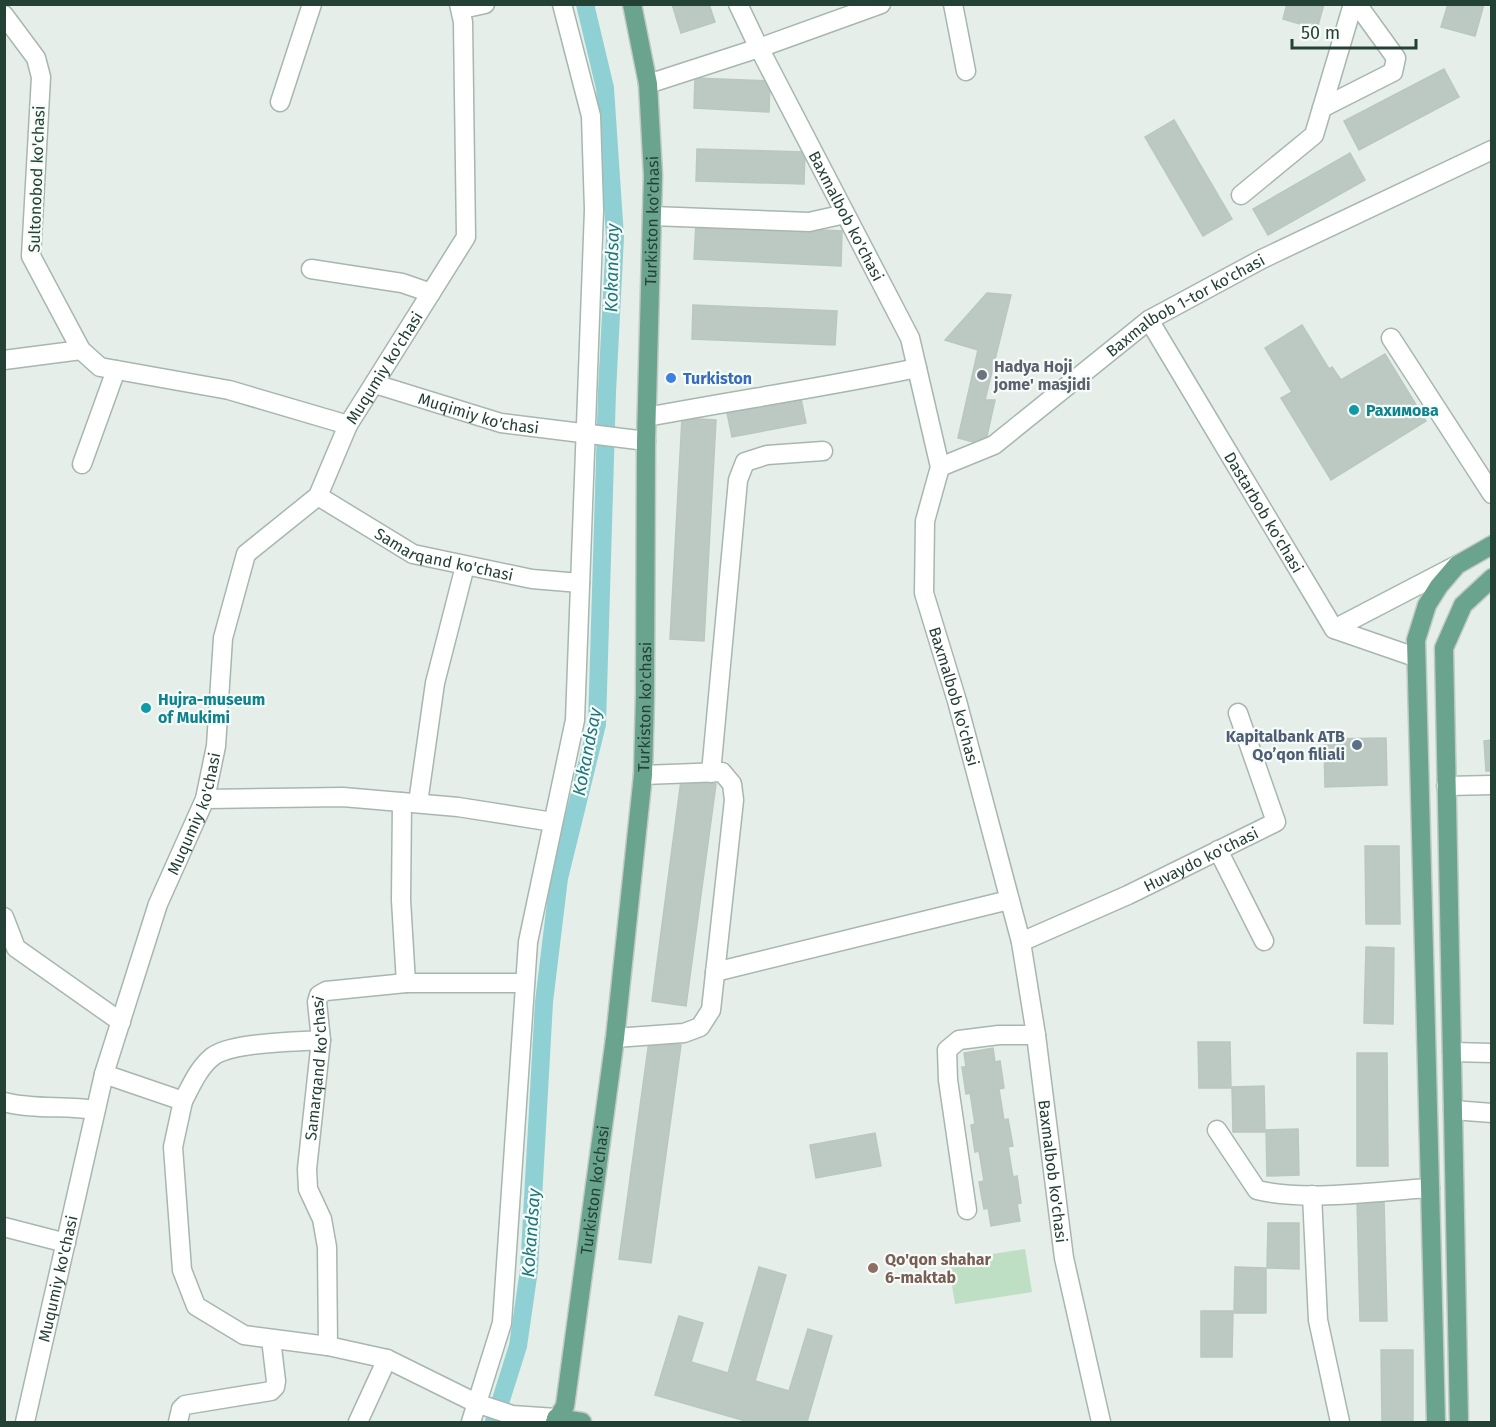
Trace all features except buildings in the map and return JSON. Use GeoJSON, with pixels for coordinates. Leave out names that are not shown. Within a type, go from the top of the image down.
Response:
{"type":"FeatureCollection","features":[{"type":"Feature","properties":{"kind":"main road","name":"Turkiston ko'chasi"},"geometry":{"type":"LineString","coordinates":[[568,1418],[615,1038],[643,775],[646,441],[652,175],[648,84],[632,4]]}},
{"type":"Feature","properties":{"kind":"main road"},"geometry":{"type":"LineString","coordinates":[[1436,1422],[1416,640],[1427,604],[1457,565],[1491,545]]}},
{"type":"Feature","properties":{"kind":"main road"},"geometry":{"type":"LineString","coordinates":[[1459,1422],[1444,648],[1463,605],[1491,578]]}},
{"type":"Feature","properties":{"kind":"street"},"geometry":{"type":"LineString","coordinates":[[4,15],[15,4]]}},
{"type":"Feature","properties":{"kind":"street"},"geometry":{"type":"LineString","coordinates":[[280,102],[312,4]]}},
{"type":"Feature","properties":{"kind":"street","name":"Muqumiy ko'chasi"},"geometry":{"type":"LineString","coordinates":[[25,1422],[104,1074],[158,904],[206,799],[216,746],[223,638],[246,554],[318,496],[348,425],[466,237],[460,7],[485,4]]}},
{"type":"Feature","properties":{"kind":"street"},"geometry":{"type":"LineString","coordinates":[[471,1422],[502,1323],[528,942],[575,720],[594,210],[591,116],[562,4]]}},
{"type":"Feature","properties":{"kind":"street","name":"Baxmalbob ko'chasi"},"geometry":{"type":"LineString","coordinates":[[738,4],[910,338],[940,467],[925,521],[924,593],[957,701],[1021,942],[1036,1035],[1064,1258],[1101,1422]]}},
{"type":"Feature","properties":{"kind":"street"},"geometry":{"type":"LineString","coordinates":[[648,84],[759,48],[881,4]]}},
{"type":"Feature","properties":{"kind":"street"},"geometry":{"type":"LineString","coordinates":[[953,4],[966,71]]}},
{"type":"Feature","properties":{"kind":"street"},"geometry":{"type":"LineString","coordinates":[[1322,108],[1392,72],[1396,64],[1396,58],[1355,4]]}},
{"type":"Feature","properties":{"kind":"street"},"geometry":{"type":"LineString","coordinates":[[1241,195],[1314,135],[1355,4]]}},
{"type":"Feature","properties":{"kind":"street","name":"Sultonobod ko'chasi"},"geometry":{"type":"LineString","coordinates":[[4,15],[36,58],[41,76],[31,256],[81,350],[100,367],[229,390],[348,425]]}},
{"type":"Feature","properties":{"kind":"street","name":"Baxmalbob 1-tor ko'chasi"},"geometry":{"type":"LineString","coordinates":[[940,467],[994,445],[1149,320],[1284,249],[1491,150]]}},
{"type":"Feature","properties":{"kind":"street"},"geometry":{"type":"LineString","coordinates":[[652,216],[809,222],[845,214]]}},
{"type":"Feature","properties":{"kind":"street"},"geometry":{"type":"LineString","coordinates":[[311,269],[402,283],[431,294]]}},
{"type":"Feature","properties":{"kind":"street","name":"Dastarbob ko'chasi"},"geometry":{"type":"LineString","coordinates":[[1149,320],[1334,629]]}},
{"type":"Feature","properties":{"kind":"street"},"geometry":{"type":"LineString","coordinates":[[1391,338],[1491,494]]}},
{"type":"Feature","properties":{"kind":"street"},"geometry":{"type":"LineString","coordinates":[[4,360],[81,350]]}},
{"type":"Feature","properties":{"kind":"street"},"geometry":{"type":"LineString","coordinates":[[647,417],[744,398],[862,380],[917,368]]}},
{"type":"Feature","properties":{"kind":"street"},"geometry":{"type":"LineString","coordinates":[[82,464],[116,369]]}},
{"type":"Feature","properties":{"kind":"street","name":"Muqimiy ko'chasi"},"geometry":{"type":"LineString","coordinates":[[375,384],[501,423],[646,441]]}},
{"type":"Feature","properties":{"kind":"street"},"geometry":{"type":"LineString","coordinates":[[711,773],[738,480],[745,462],[767,454],[823,451]]}},
{"type":"Feature","properties":{"kind":"street","name":"Samarqand ko'chasi"},"geometry":{"type":"LineString","coordinates":[[318,496],[413,554],[532,579],[580,583]]}},
{"type":"Feature","properties":{"kind":"street"},"geometry":{"type":"LineString","coordinates":[[1334,629],[1457,565]]}},
{"type":"Feature","properties":{"kind":"street"},"geometry":{"type":"LineString","coordinates":[[406,983],[401,900],[410,803],[435,683],[465,566]]}},
{"type":"Feature","properties":{"kind":"street"},"geometry":{"type":"LineString","coordinates":[[1334,629],[1415,657]]}},
{"type":"Feature","properties":{"kind":"street","name":"Huvaydo ko'chasi"},"geometry":{"type":"LineString","coordinates":[[1021,942],[1128,894],[1276,822],[1238,713]]}},
{"type":"Feature","properties":{"kind":"street"},"geometry":{"type":"LineString","coordinates":[[615,1038],[684,1033],[700,1027],[711,1010],[734,800],[732,784],[722,772],[643,775]]}},
{"type":"Feature","properties":{"kind":"street"},"geometry":{"type":"LineString","coordinates":[[1446,786],[1491,785]]}},
{"type":"Feature","properties":{"kind":"street"},"geometry":{"type":"LineString","coordinates":[[206,799],[343,797],[458,807],[553,822]]}},
{"type":"Feature","properties":{"kind":"street"},"geometry":{"type":"LineString","coordinates":[[1218,850],[1264,941]]}},
{"type":"Feature","properties":{"kind":"street"},"geometry":{"type":"LineString","coordinates":[[715,972],[1010,900]]}},
{"type":"Feature","properties":{"kind":"street"},"geometry":{"type":"LineString","coordinates":[[4,917],[16,948],[121,1022]]}},
{"type":"Feature","properties":{"kind":"street","name":"Samarqand ko'chasi"},"geometry":{"type":"LineString","coordinates":[[328,1346],[327,1247],[321,1219],[308,1189],[321,1040],[317,1002],[319,994],[326,991],[406,983],[525,983]]}},
{"type":"Feature","properties":{"kind":"street"},"geometry":{"type":"LineString","coordinates":[[967,1210],[948,1080],[947,1050],[959,1040],[999,1035],[1036,1035]]}},
{"type":"Feature","properties":{"kind":"street"},"geometry":{"type":"LineString","coordinates":[[321,1040],[235,1047],[212,1056],[199,1072],[183,1101],[173,1147],[182,1270],[196,1306],[244,1335],[328,1346],[387,1359],[477,1403],[512,1415],[568,1418]]}},
{"type":"Feature","properties":{"kind":"street"},"geometry":{"type":"LineString","coordinates":[[1452,1052],[1491,1053]]}},
{"type":"Feature","properties":{"kind":"street"},"geometry":{"type":"LineString","coordinates":[[104,1074],[183,1101]]}},
{"type":"Feature","properties":{"kind":"street"},"geometry":{"type":"LineString","coordinates":[[4,1102],[22,1106],[77,1107],[95,1110]]}},
{"type":"Feature","properties":{"kind":"street"},"geometry":{"type":"LineString","coordinates":[[1453,1110],[1491,1113]]}},
{"type":"Feature","properties":{"kind":"street"},"geometry":{"type":"LineString","coordinates":[[1217,1130],[1257,1190],[1274,1194],[1312,1195],[1430,1188]]}},
{"type":"Feature","properties":{"kind":"street"},"geometry":{"type":"LineString","coordinates":[[1312,1195],[1318,1320],[1340,1422]]}},
{"type":"Feature","properties":{"kind":"street"},"geometry":{"type":"LineString","coordinates":[[4,1227],[66,1242]]}},
{"type":"Feature","properties":{"kind":"street"},"geometry":{"type":"LineString","coordinates":[[178,1422],[181,1409],[185,1405],[271,1391],[276,1381],[271,1339]]}},
{"type":"Feature","properties":{"kind":"street"},"geometry":{"type":"LineString","coordinates":[[358,1422],[387,1359]]}},
{"type":"Feature","properties":{"kind":"green space"},"geometry":{"type":"Polygon","coordinates":[[[1025,1249],[1032,1292],[955,1304],[948,1261],[1025,1249]]]}},
{"type":"Feature","properties":{"kind":"waterway","name":"Kokandsay"},"geometry":{"type":"LineString","coordinates":[[494,1422],[518,1346],[529,1270],[544,1002],[559,878],[597,724],[607,392],[615,237],[605,88],[585,4]]}},
{"type":"Feature","properties":{"kind":"place","name":"Hadya Hoji jome' masjidi"},"geometry":{"type":"Point","coordinates":[982,375]}},
{"type":"Feature","properties":{"kind":"place","name":"Turkiston"},"geometry":{"type":"Point","coordinates":[671,378]}},
{"type":"Feature","properties":{"kind":"place","name":"Рахимова"},"geometry":{"type":"Point","coordinates":[1354,410]}},
{"type":"Feature","properties":{"kind":"place","name":"Hujra-museum of Mukimi"},"geometry":{"type":"Point","coordinates":[146,708]}},
{"type":"Feature","properties":{"kind":"place","name":"Kapitalbank ATB Qo’qon filiali"},"geometry":{"type":"Point","coordinates":[1357,745]}},
{"type":"Feature","properties":{"kind":"place","name":"Qo'qon shahar 6-maktab"},"geometry":{"type":"Point","coordinates":[873,1268]}}]}
